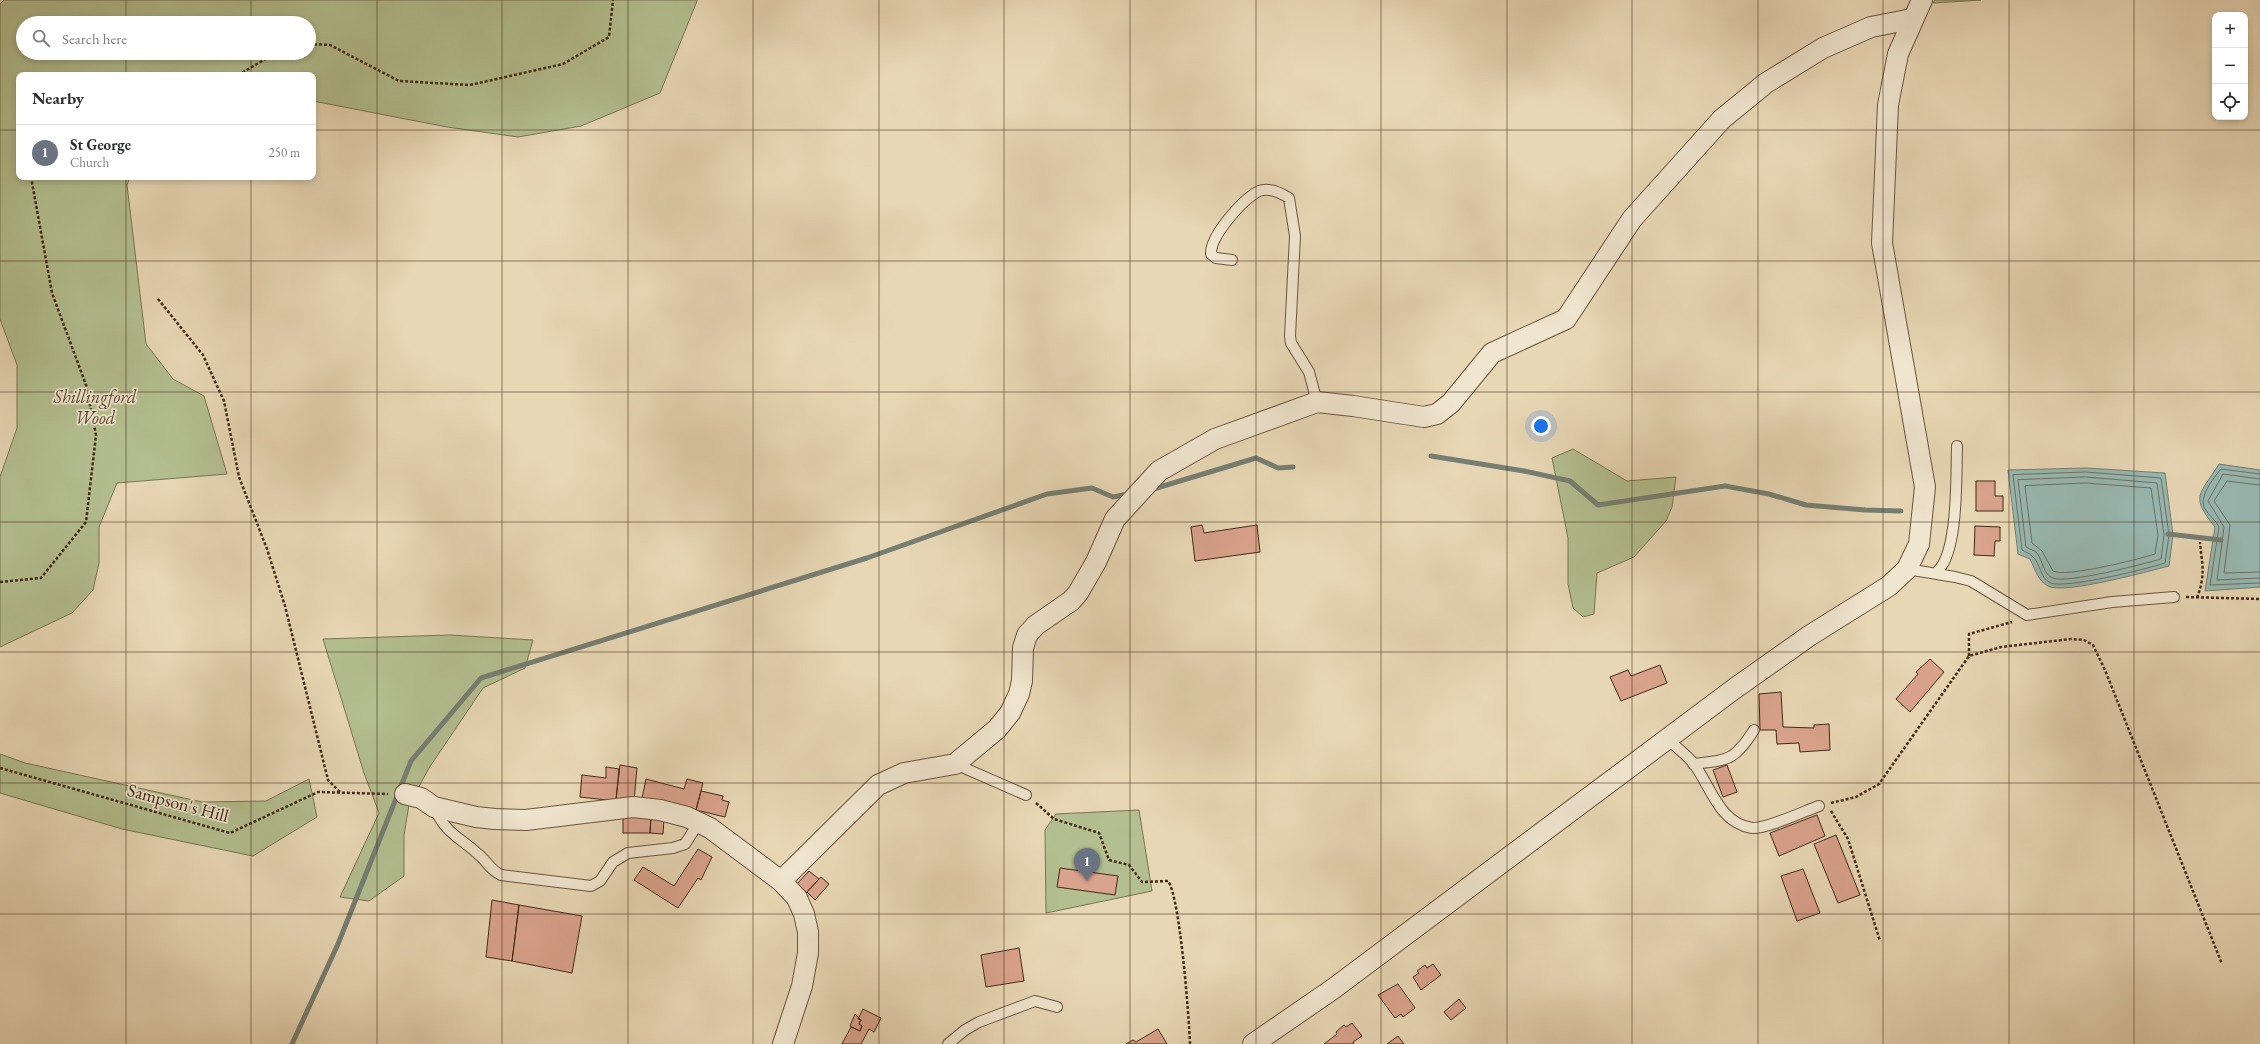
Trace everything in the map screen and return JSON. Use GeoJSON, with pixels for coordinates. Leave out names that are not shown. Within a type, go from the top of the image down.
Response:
{"type":"FeatureCollection","features":[{"type":"Feature","properties":{"kind":"street"},"geometry":{"type":"LineString","coordinates":[[1253,1044],[1333,989],[1667,739],[1809,636],[1890,586],[1907,569],[1919,544],[1925,487],[1882,243],[1888,105],[1898,54],[1922,0]]}},
{"type":"Feature","properties":{"kind":"street"},"geometry":{"type":"LineString","coordinates":[[781,881],[878,785],[904,773],[955,764],[981,744],[1010,713],[1020,694],[1023,648],[1027,635],[1036,625],[1071,601],[1078,593],[1096,562],[1116,519],[1159,471],[1215,439],[1317,402],[1353,406],[1424,418],[1437,414],[1451,403],[1492,353],[1566,318],[1632,219],[1722,119],[1766,83],[1823,48],[1871,27],[1912,20]]}},
{"type":"Feature","properties":{"kind":"street"},"geometry":{"type":"LineString","coordinates":[[399,794],[421,798],[434,807],[476,817],[526,820],[633,807],[660,810],[687,817],[699,822],[728,841],[781,881],[797,898],[804,914],[808,932],[808,946],[802,986],[783,1044]]}},
{"type":"Feature","properties":{"kind":"lane"},"geometry":{"type":"LineString","coordinates":[[1232,260],[1216,258],[1211,254],[1211,246],[1224,226],[1242,205],[1260,191],[1269,190],[1289,198],[1295,236],[1290,336],[1291,343],[1309,372],[1317,402]]}},
{"type":"Feature","properties":{"kind":"lane"},"geometry":{"type":"LineString","coordinates":[[1935,573],[1942,569],[1946,560],[1953,530],[1957,446]]}},
{"type":"Feature","properties":{"kind":"lane"},"geometry":{"type":"LineString","coordinates":[[1907,569],[1935,573],[1971,582],[2028,615],[2112,602],[2174,597]]}},
{"type":"Feature","properties":{"kind":"lane"},"geometry":{"type":"LineString","coordinates":[[1693,764],[1727,760],[1744,746],[1754,730]]}},
{"type":"Feature","properties":{"kind":"lane"},"geometry":{"type":"LineString","coordinates":[[1667,739],[1693,764],[1727,817],[1753,828],[1783,820],[1819,806]]}},
{"type":"Feature","properties":{"kind":"lane"},"geometry":{"type":"LineString","coordinates":[[955,764],[1026,795]]}},
{"type":"Feature","properties":{"kind":"lane"},"geometry":{"type":"LineString","coordinates":[[434,807],[440,819],[450,832],[478,854],[492,871],[500,875],[584,887],[600,881],[613,862],[628,853],[672,848],[685,844],[699,822]]}},
{"type":"Feature","properties":{"kind":"lane"},"geometry":{"type":"LineString","coordinates":[[948,1044],[965,1030],[979,1022],[1035,1001],[1057,1007]]}},
{"type":"Feature","properties":{"kind":"path"},"geometry":{"type":"LineString","coordinates":[[316,44],[330,45],[399,81],[470,85],[563,64],[609,37],[613,0]]}},
{"type":"Feature","properties":{"kind":"path"},"geometry":{"type":"LineString","coordinates":[[243,72],[264,60]]}},
{"type":"Feature","properties":{"kind":"path"},"geometry":{"type":"LineString","coordinates":[[0,582],[41,578],[86,522],[96,435],[86,385],[52,293],[32,180]]}},
{"type":"Feature","properties":{"kind":"path"},"geometry":{"type":"LineString","coordinates":[[158,299],[203,355],[224,401],[239,477],[267,549],[285,606],[328,780],[340,792]]}},
{"type":"Feature","properties":{"kind":"path"},"geometry":{"type":"LineString","coordinates":[[2197,598],[2204,581],[2204,566],[2200,542]]}},
{"type":"Feature","properties":{"kind":"path"},"geometry":{"type":"LineString","coordinates":[[2174,597],[2260,599]]}},
{"type":"Feature","properties":{"kind":"path"},"geometry":{"type":"LineString","coordinates":[[1880,941],[1848,839],[1827,804],[1856,797],[1879,784],[1969,656],[1969,634],[2012,622],[2028,615]]}},
{"type":"Feature","properties":{"kind":"path"},"geometry":{"type":"LineString","coordinates":[[1969,656],[2001,647],[2071,639],[2084,640],[2093,645],[2131,732],[2222,964]]}},
{"type":"Feature","properties":{"kind":"path","name":"Sampson's Hill"},"geometry":{"type":"LineString","coordinates":[[0,768],[230,833],[318,792],[399,794]]}},
{"type":"Feature","properties":{"kind":"path"},"geometry":{"type":"LineString","coordinates":[[1026,795],[1054,819],[1099,833],[1109,860],[1129,865],[1142,882],[1168,881],[1171,885],[1178,909],[1190,1044]]}},
{"type":"Feature","properties":{"kind":"green space","name":"Shillingford Wood"},"geometry":{"type":"Polygon","coordinates":[[[4,0],[697,0],[660,93],[581,126],[518,137],[447,127],[316,102],[316,72],[16,72],[16,180],[129,180],[127,185],[146,344],[173,379],[204,396],[227,474],[117,483],[99,527],[99,563],[93,590],[72,613],[0,647],[0,477],[17,428],[17,365],[0,319],[0,4],[4,0]]]}},
{"type":"Feature","properties":{"kind":"green space"},"geometry":{"type":"Polygon","coordinates":[[[1935,0],[1981,0],[1933,3],[1935,0]]]}},
{"type":"Feature","properties":{"kind":"green space"},"geometry":{"type":"Polygon","coordinates":[[[1573,449],[1627,481],[1676,477],[1672,507],[1666,521],[1634,557],[1597,573],[1594,614],[1583,617],[1573,608],[1568,584],[1568,538],[1552,458],[1573,449]]]}},
{"type":"Feature","properties":{"kind":"green space"},"geometry":{"type":"Polygon","coordinates":[[[450,635],[533,640],[525,668],[483,688],[429,768],[409,805],[404,835],[404,876],[369,901],[340,897],[379,813],[364,773],[323,639],[450,635]]]}},
{"type":"Feature","properties":{"kind":"green space"},"geometry":{"type":"Polygon","coordinates":[[[0,754],[25,763],[202,802],[266,801],[309,779],[317,817],[253,856],[122,829],[0,793],[0,754]]]}},
{"type":"Feature","properties":{"kind":"green space"},"geometry":{"type":"Polygon","coordinates":[[[1139,810],[1152,891],[1046,913],[1045,830],[1056,814],[1139,810]]]}},
{"type":"Feature","properties":{"kind":"water"},"geometry":{"type":"Polygon","coordinates":[[[2219,464],[2260,470],[2260,587],[2205,591],[2215,527],[2202,509],[2200,496],[2202,490],[2219,464]]]}},
{"type":"Feature","properties":{"kind":"water"},"geometry":{"type":"Polygon","coordinates":[[[2086,468],[2165,473],[2173,535],[2169,566],[2088,585],[2057,588],[2045,584],[2037,574],[2030,559],[2018,554],[2008,470],[2086,468]]]}},
{"type":"Feature","properties":{"kind":"building"},"geometry":{"type":"Polygon","coordinates":[[[1976,481],[1995,481],[1995,496],[2003,496],[2003,511],[1976,511],[1976,481]]]}},
{"type":"Feature","properties":{"kind":"building"},"geometry":{"type":"Polygon","coordinates":[[[1202,525],[1204,533],[1257,525],[1260,552],[1195,561],[1191,527],[1202,525]]]}},
{"type":"Feature","properties":{"kind":"building"},"geometry":{"type":"Polygon","coordinates":[[[1975,526],[2000,527],[2000,541],[1995,541],[1994,556],[1974,555],[1975,526]]]}},
{"type":"Feature","properties":{"kind":"building"},"geometry":{"type":"Polygon","coordinates":[[[1930,659],[1944,672],[1910,712],[1896,699],[1918,674],[1916,672],[1930,659]]]}},
{"type":"Feature","properties":{"kind":"building"},"geometry":{"type":"Polygon","coordinates":[[[1660,665],[1667,683],[1621,701],[1610,677],[1628,670],[1631,676],[1660,665]]]}},
{"type":"Feature","properties":{"kind":"building"},"geometry":{"type":"Polygon","coordinates":[[[1781,692],[1783,727],[1814,728],[1814,725],[1829,724],[1830,750],[1800,752],[1799,743],[1777,744],[1776,730],[1760,730],[1759,694],[1781,692]]]}},
{"type":"Feature","properties":{"kind":"building"},"geometry":{"type":"Polygon","coordinates":[[[620,765],[637,768],[634,801],[616,799],[620,765]]]}},
{"type":"Feature","properties":{"kind":"building"},"geometry":{"type":"Polygon","coordinates":[[[1727,765],[1737,792],[1723,797],[1713,770],[1727,765]]]}},
{"type":"Feature","properties":{"kind":"building"},"geometry":{"type":"Polygon","coordinates":[[[606,767],[619,769],[616,801],[580,797],[582,775],[606,778],[606,767]]]}},
{"type":"Feature","properties":{"kind":"building"},"geometry":{"type":"Polygon","coordinates":[[[646,779],[684,789],[687,779],[703,783],[696,810],[642,798],[646,779]]]}},
{"type":"Feature","properties":{"kind":"building"},"geometry":{"type":"Polygon","coordinates":[[[701,791],[723,796],[722,800],[729,802],[725,817],[696,810],[701,791]]]}},
{"type":"Feature","properties":{"kind":"building"},"geometry":{"type":"Polygon","coordinates":[[[1817,815],[1825,836],[1779,856],[1770,833],[1817,815]]]}},
{"type":"Feature","properties":{"kind":"building"},"geometry":{"type":"Polygon","coordinates":[[[623,816],[651,817],[650,833],[623,833],[623,816]]]}},
{"type":"Feature","properties":{"kind":"building"},"geometry":{"type":"Polygon","coordinates":[[[651,817],[664,819],[663,834],[650,833],[651,817]]]}},
{"type":"Feature","properties":{"kind":"building"},"geometry":{"type":"Polygon","coordinates":[[[1836,835],[1860,895],[1838,903],[1814,844],[1836,835]]]}},
{"type":"Feature","properties":{"kind":"building"},"geometry":{"type":"Polygon","coordinates":[[[698,849],[712,857],[701,880],[698,878],[678,908],[634,880],[643,867],[674,886],[698,849]]]}},
{"type":"Feature","properties":{"kind":"building"},"geometry":{"type":"Polygon","coordinates":[[[1060,868],[1118,876],[1115,895],[1057,887],[1060,868]]]}},
{"type":"Feature","properties":{"kind":"building"},"geometry":{"type":"Polygon","coordinates":[[[1803,869],[1820,913],[1797,921],[1781,876],[1803,869]]]}},
{"type":"Feature","properties":{"kind":"building"},"geometry":{"type":"Polygon","coordinates":[[[809,871],[819,879],[806,893],[796,885],[809,871]]]}},
{"type":"Feature","properties":{"kind":"building"},"geometry":{"type":"Polygon","coordinates":[[[821,877],[829,884],[815,900],[807,892],[821,877]]]}},
{"type":"Feature","properties":{"kind":"building"},"geometry":{"type":"Polygon","coordinates":[[[492,900],[519,905],[512,961],[486,957],[492,900]]]}},
{"type":"Feature","properties":{"kind":"building"},"geometry":{"type":"Polygon","coordinates":[[[519,905],[582,916],[572,973],[512,961],[519,905]]]}},
{"type":"Feature","properties":{"kind":"building"},"geometry":{"type":"Polygon","coordinates":[[[1019,948],[1024,981],[986,987],[981,955],[1019,948]]]}},
{"type":"Feature","properties":{"kind":"building"},"geometry":{"type":"Polygon","coordinates":[[[1433,964],[1441,975],[1421,990],[1413,977],[1419,973],[1417,971],[1425,965],[1427,968],[1433,964]]]}},
{"type":"Feature","properties":{"kind":"building"},"geometry":{"type":"Polygon","coordinates":[[[1398,984],[1415,1008],[1403,1017],[1401,1014],[1395,1018],[1378,995],[1398,984]]]}},
{"type":"Feature","properties":{"kind":"building"},"geometry":{"type":"Polygon","coordinates":[[[1459,999],[1466,1008],[1451,1020],[1444,1012],[1459,999]]]}},
{"type":"Feature","properties":{"kind":"building"},"geometry":{"type":"Polygon","coordinates":[[[863,1009],[881,1018],[874,1032],[869,1029],[861,1044],[842,1044],[851,1027],[860,1031],[862,1026],[859,1024],[861,1020],[858,1019],[863,1009]]]}},
{"type":"Feature","properties":{"kind":"building"},"geometry":{"type":"Polygon","coordinates":[[[855,1014],[861,1020],[859,1024],[862,1026],[860,1031],[850,1026],[855,1014]]]}},
{"type":"Feature","properties":{"kind":"building"},"geometry":{"type":"Polygon","coordinates":[[[1352,1023],[1362,1036],[1353,1042],[1354,1044],[1324,1044],[1337,1034],[1336,1032],[1344,1025],[1346,1027],[1352,1023]]]}},
{"type":"Feature","properties":{"kind":"building"},"geometry":{"type":"Polygon","coordinates":[[[1158,1029],[1167,1044],[1126,1044],[1133,1040],[1136,1042],[1158,1029]]]}},
{"type":"Feature","properties":{"kind":"building"},"geometry":{"type":"Polygon","coordinates":[[[1398,1036],[1404,1044],[1387,1044],[1398,1036]]]}},
{"type":"Feature","properties":{"kind":"waterway"},"geometry":{"type":"LineString","coordinates":[[1431,456],[1524,471],[1570,481],[1598,505],[1725,486],[1769,494],[1806,505],[1865,510],[1901,511]]}},
{"type":"Feature","properties":{"kind":"waterway"},"geometry":{"type":"LineString","coordinates":[[1150,490],[1256,458],[1278,468],[1293,467]]}},
{"type":"Feature","properties":{"kind":"waterway"},"geometry":{"type":"LineString","coordinates":[[292,1044],[338,944],[411,761],[481,678],[867,558],[1047,494],[1092,488],[1113,497],[1128,494]]}},
{"type":"Feature","properties":{"kind":"waterway"},"geometry":{"type":"LineString","coordinates":[[2168,534],[2221,540]]}},
{"type":"Feature","properties":{"kind":"place","name":"St George"},"geometry":{"type":"Point","coordinates":[1087,881]}}]}
